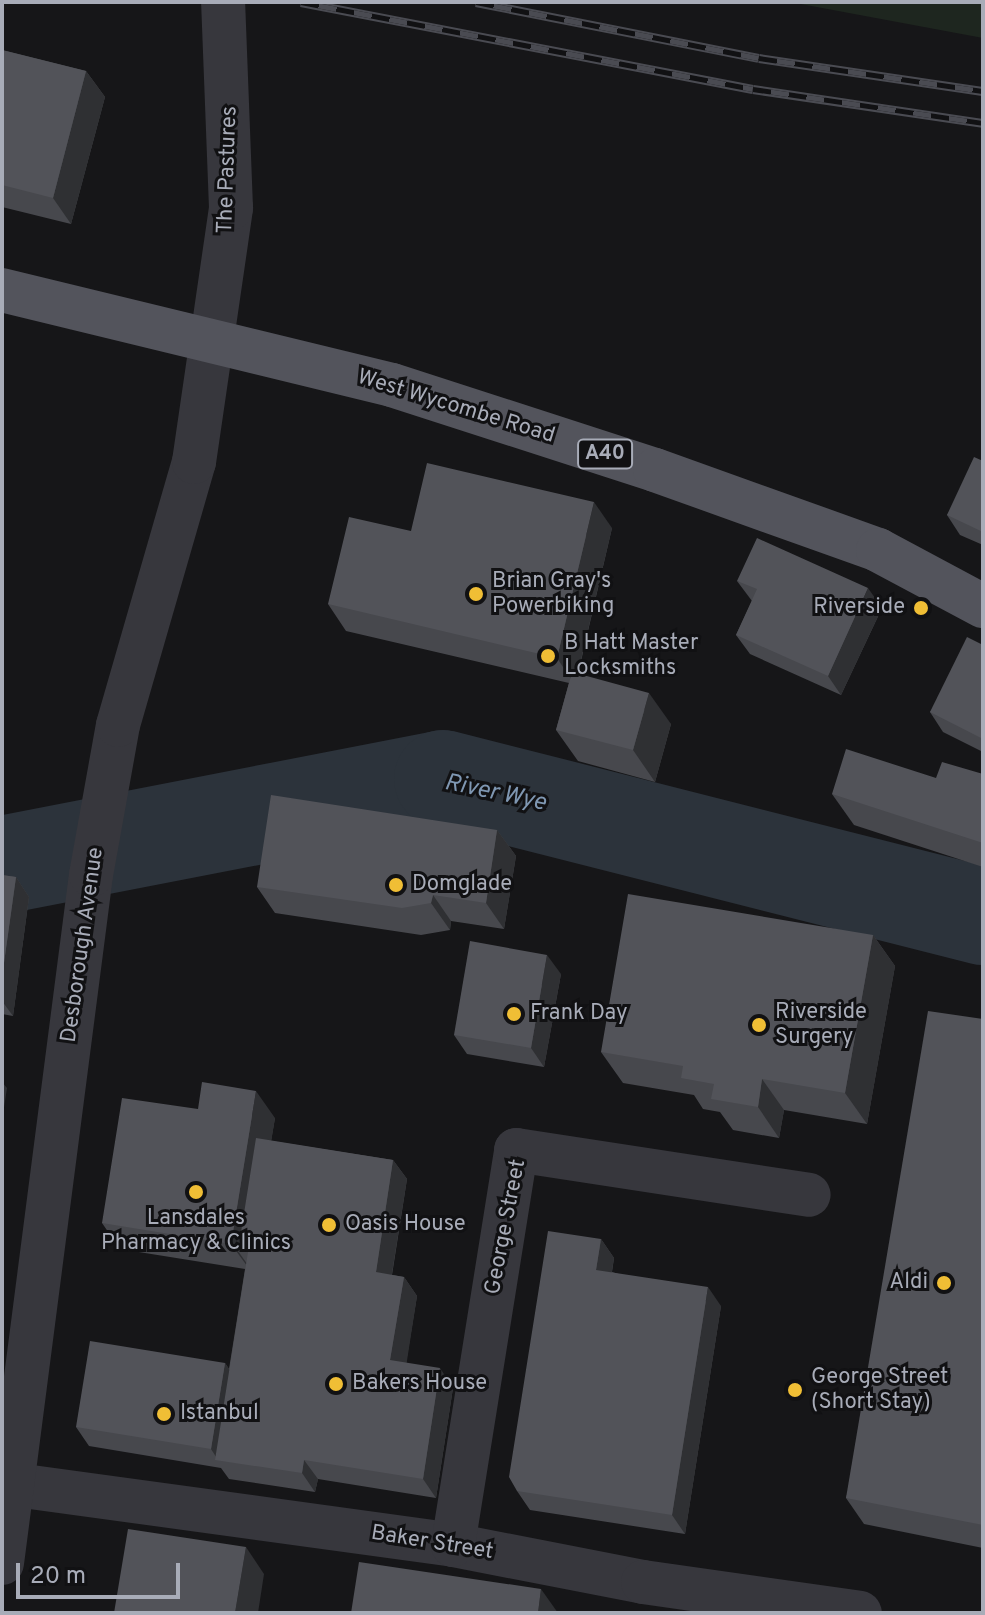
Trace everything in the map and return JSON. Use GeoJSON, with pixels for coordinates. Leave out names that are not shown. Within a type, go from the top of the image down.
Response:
{"type":"FeatureCollection","features":[{"type":"Feature","properties":{"kind":"main road","name":"West Wycombe Road"},"geometry":{"type":"LineString","coordinates":[[2,290],[212,337],[392,385],[655,470],[878,550],[983,606]]}},
{"type":"Feature","properties":{"kind":"street","name":"The Pastures"},"geometry":{"type":"LineString","coordinates":[[212,337],[231,208],[223,2]]}},
{"type":"Feature","properties":{"kind":"street","name":"Desborough Avenue"},"geometry":{"type":"LineString","coordinates":[[2,1563],[8,1484],[91,875],[118,725],[194,462],[212,337]]}},
{"type":"Feature","properties":{"kind":"street","name":"George Street"},"geometry":{"type":"LineString","coordinates":[[453,1545],[516,1150],[809,1195]]}},
{"type":"Feature","properties":{"kind":"street","name":"Baker Street"},"geometry":{"type":"LineString","coordinates":[[8,1484],[453,1545],[641,1597],[860,1613]]}},
{"type":"Feature","properties":{"kind":"shaded area"},"geometry":{"type":"Polygon","coordinates":[[[790,2],[983,2],[983,38],[790,2]]]}},
{"type":"Feature","properties":{"kind":"building"},"geometry":{"type":"Polygon","coordinates":[[[2,50],[86,71],[53,198],[2,185],[2,50]]]}},
{"type":"Feature","properties":{"kind":"building"},"geometry":{"type":"Polygon","coordinates":[[[974,457],[983,461],[983,532],[947,515],[974,457]]]}},
{"type":"Feature","properties":{"kind":"building","name":"Brian Gray's Powerbiking"},"geometry":{"type":"Polygon","coordinates":[[[427,463],[594,502],[557,658],[328,604],[349,517],[411,531],[427,463]]]}},
{"type":"Feature","properties":{"kind":"building"},"geometry":{"type":"Polygon","coordinates":[[[757,538],[868,588],[828,676],[736,635],[757,589],[737,581],[757,538]]]}},
{"type":"Feature","properties":{"kind":"building"},"geometry":{"type":"Polygon","coordinates":[[[967,637],[983,645],[983,739],[930,712],[967,637]]]}},
{"type":"Feature","properties":{"kind":"building"},"geometry":{"type":"Polygon","coordinates":[[[572,672],[649,693],[633,750],[556,730],[572,672]]]}},
{"type":"Feature","properties":{"kind":"building"},"geometry":{"type":"Polygon","coordinates":[[[846,749],[936,778],[942,762],[983,774],[983,843],[832,794],[846,749]]]}},
{"type":"Feature","properties":{"kind":"building","name":"Domglade"},"geometry":{"type":"Polygon","coordinates":[[[271,795],[497,830],[486,903],[433,895],[431,903],[402,908],[257,887],[271,795]]]}},
{"type":"Feature","properties":{"kind":"building"},"geometry":{"type":"Polygon","coordinates":[[[2,875],[16,877],[2,977],[2,875]]]}},
{"type":"Feature","properties":{"kind":"building","name":"Riverside Surgery"},"geometry":{"type":"Polygon","coordinates":[[[628,894],[873,935],[845,1093],[762,1079],[758,1107],[711,1099],[714,1084],[681,1078],[683,1066],[601,1052],[628,894]]]}},
{"type":"Feature","properties":{"kind":"building","name":"Frank Day"},"geometry":{"type":"Polygon","coordinates":[[[470,941],[547,955],[531,1048],[454,1035],[470,941]]]}},
{"type":"Feature","properties":{"kind":"building","name":"Aldi"},"geometry":{"type":"Polygon","coordinates":[[[928,1011],[983,1019],[983,1525],[846,1498],[928,1011]]]}},
{"type":"Feature","properties":{"kind":"building","name":"Lansdales Pharmacy & Clinics"},"geometry":{"type":"Polygon","coordinates":[[[202,1082],[256,1091],[231,1244],[102,1223],[122,1098],[198,1109],[202,1082]]]}},
{"type":"Feature","properties":{"kind":"building"},"geometry":{"type":"Polygon","coordinates":[[[256,1138],[393,1160],[376,1272],[404,1277],[390,1360],[440,1368],[423,1479],[304,1460],[302,1473],[215,1460],[248,1252],[238,1251],[256,1138]]]}},
{"type":"Feature","properties":{"kind":"building"},"geometry":{"type":"Polygon","coordinates":[[[548,1231],[601,1239],[596,1270],[708,1287],[672,1515],[517,1491],[509,1477],[548,1231]]]}},
{"type":"Feature","properties":{"kind":"building","name":"Istanbul"},"geometry":{"type":"Polygon","coordinates":[[[90,1341],[225,1363],[211,1449],[76,1427],[90,1341]]]}},
{"type":"Feature","properties":{"kind":"building"},"geometry":{"type":"Polygon","coordinates":[[[128,1529],[246,1547],[235,1613],[114,1613],[128,1529]]]}},
{"type":"Feature","properties":{"kind":"building"},"geometry":{"type":"Polygon","coordinates":[[[359,1562],[541,1589],[538,1613],[351,1613],[359,1562]]]}},
{"type":"Feature","properties":{"kind":"waterway","name":"River Wye"},"geometry":{"type":"LineString","coordinates":[[2,865],[443,779],[983,916]]}},
{"type":"Feature","properties":{"kind":"railway"},"geometry":{"type":"LineString","coordinates":[[301,2],[753,89],[983,123]]}},
{"type":"Feature","properties":{"kind":"railway"},"geometry":{"type":"LineString","coordinates":[[476,2],[759,58],[983,91]]}},
{"type":"Feature","properties":{"kind":"place","name":"Brian Gray's Powerbiking"},"geometry":{"type":"Point","coordinates":[476,594]}},
{"type":"Feature","properties":{"kind":"place","name":"Riverside"},"geometry":{"type":"Point","coordinates":[921,608]}},
{"type":"Feature","properties":{"kind":"place","name":"B Hatt Master Locksmiths"},"geometry":{"type":"Point","coordinates":[548,656]}},
{"type":"Feature","properties":{"kind":"place","name":"Domglade"},"geometry":{"type":"Point","coordinates":[396,885]}},
{"type":"Feature","properties":{"kind":"place","name":"Frank Day"},"geometry":{"type":"Point","coordinates":[514,1014]}},
{"type":"Feature","properties":{"kind":"place","name":"Riverside Surgery"},"geometry":{"type":"Point","coordinates":[759,1025]}},
{"type":"Feature","properties":{"kind":"place","name":"Lansdales Pharmacy & Clinics"},"geometry":{"type":"Point","coordinates":[196,1192]}},
{"type":"Feature","properties":{"kind":"place","name":"Oasis House"},"geometry":{"type":"Point","coordinates":[329,1225]}},
{"type":"Feature","properties":{"kind":"place","name":"Aldi"},"geometry":{"type":"Point","coordinates":[944,1283]}},
{"type":"Feature","properties":{"kind":"place","name":"Bakers House"},"geometry":{"type":"Point","coordinates":[336,1384]}},
{"type":"Feature","properties":{"kind":"place","name":"George Street (Short Stay)"},"geometry":{"type":"Point","coordinates":[795,1390]}},
{"type":"Feature","properties":{"kind":"place","name":"Istanbul"},"geometry":{"type":"Point","coordinates":[164,1414]}}]}
